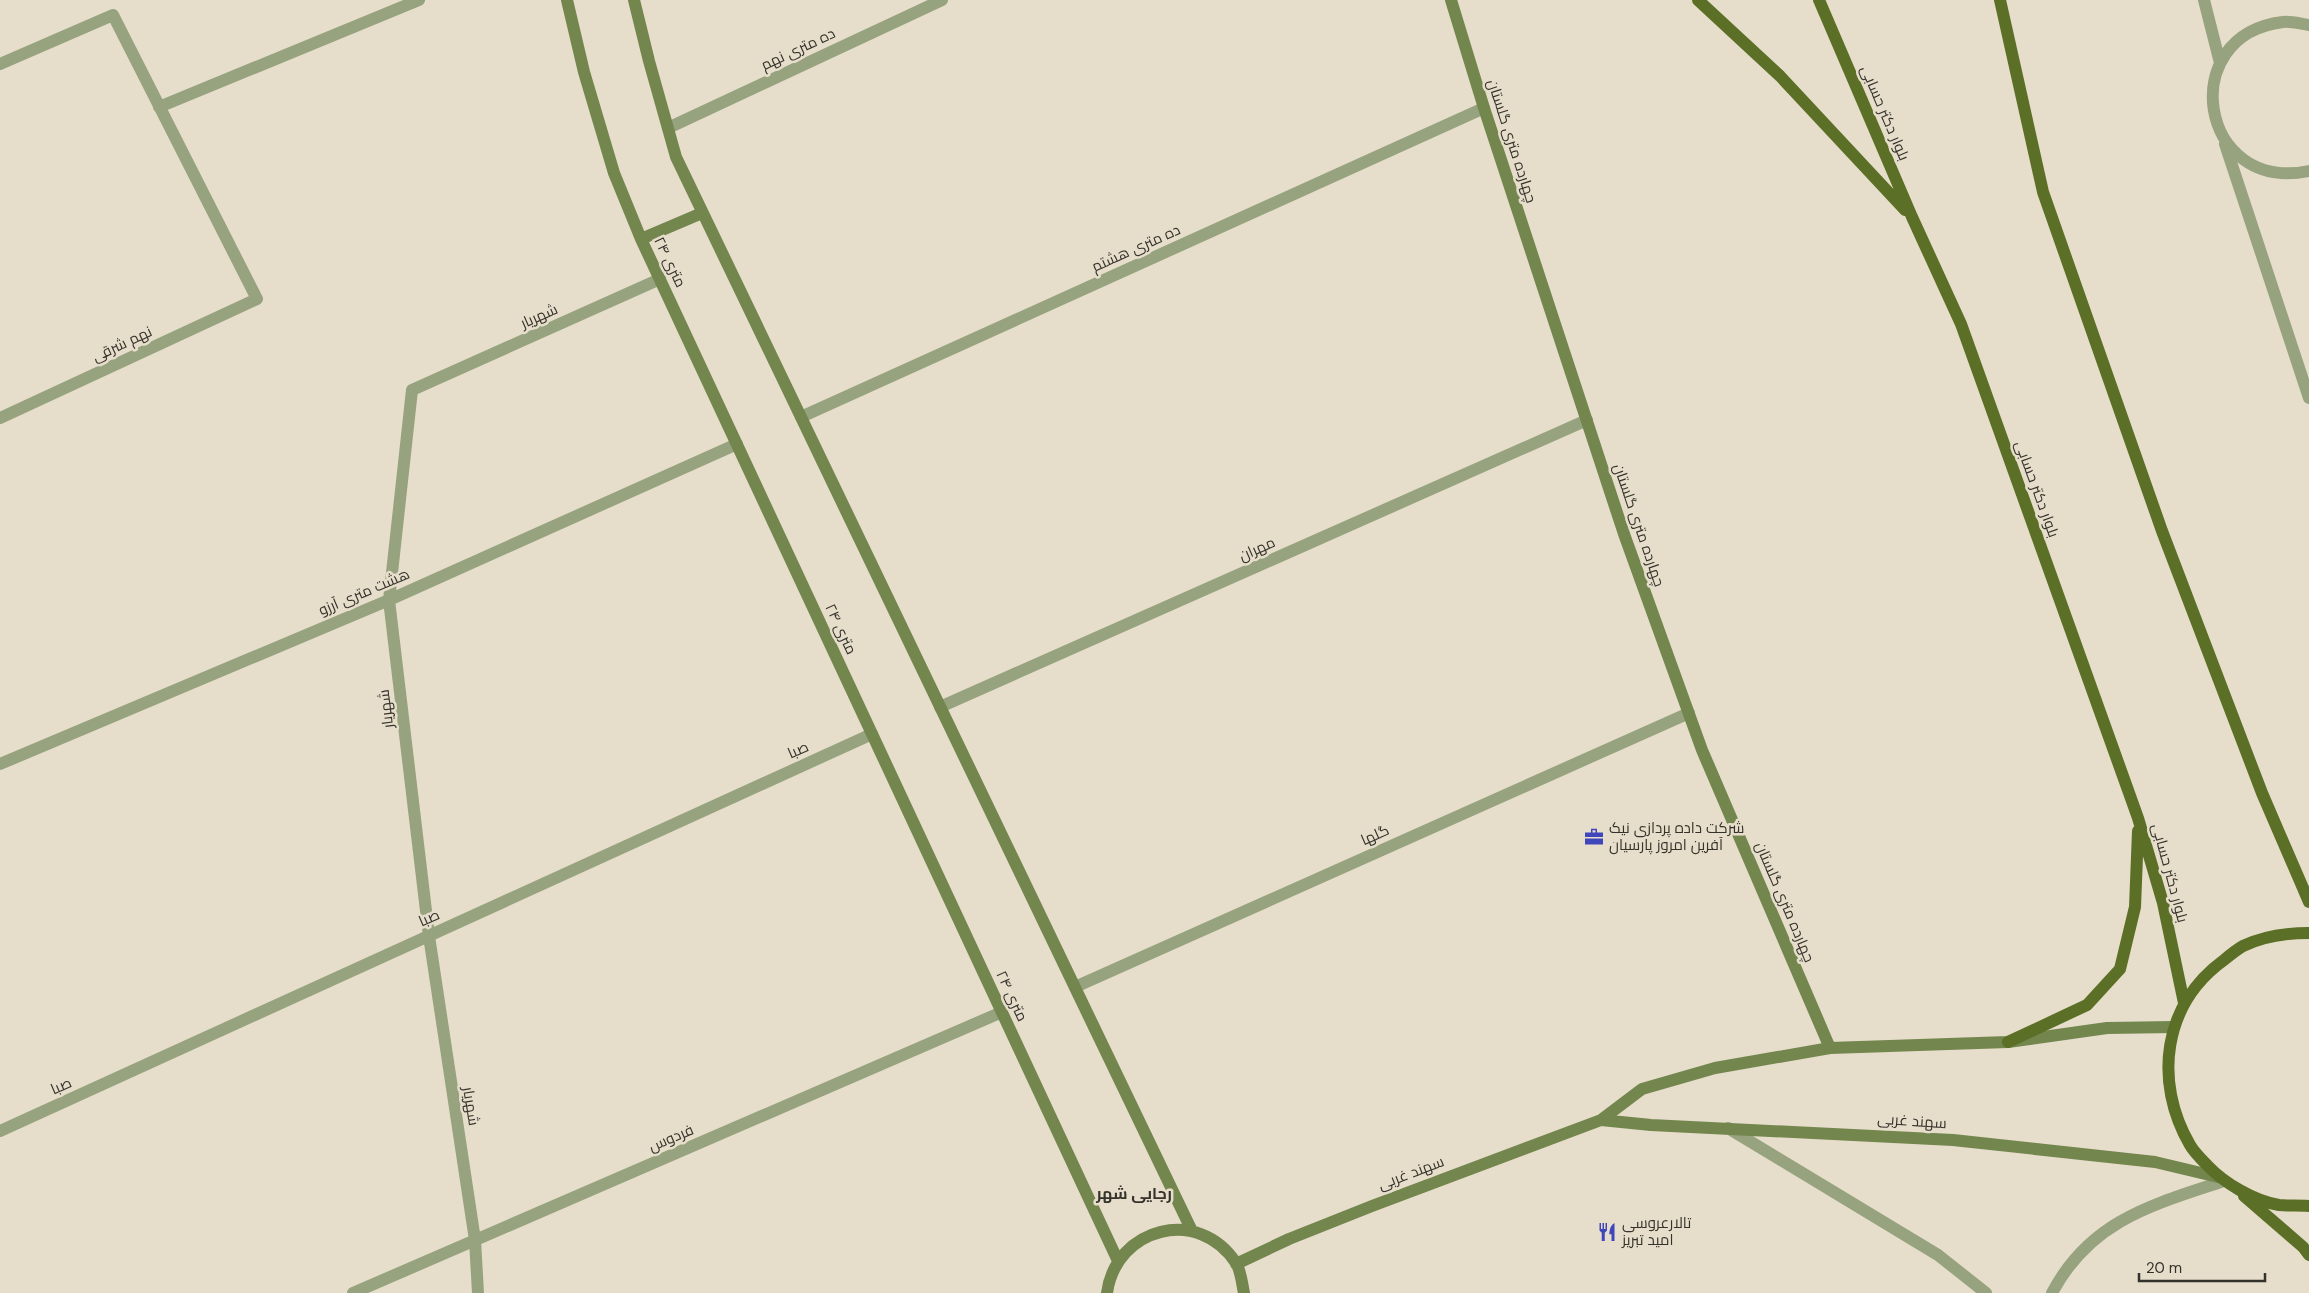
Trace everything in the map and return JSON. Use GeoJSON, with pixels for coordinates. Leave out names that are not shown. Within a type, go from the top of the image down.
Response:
{"type":"FeatureCollection","features":[{"type":"Feature","properties":{"kind":"main road"},"geometry":{"type":"LineString","coordinates":[[1698,0],[1780,76],[1912,217]]}},
{"type":"Feature","properties":{"kind":"main road","name":"بلوار دکتر حسابی"},"geometry":{"type":"LineString","coordinates":[[1819,0],[1912,217],[1961,324],[2138,818],[2163,903],[2184,1003]]}},
{"type":"Feature","properties":{"kind":"main road"},"geometry":{"type":"LineString","coordinates":[[2000,0],[2046,201],[2162,531],[2262,793],[2309,902]]}},
{"type":"Feature","properties":{"kind":"main road"},"geometry":{"type":"LineString","coordinates":[[2008,1042],[2087,1005],[2120,969],[2135,907],[2138,818]]}},
{"type":"Feature","properties":{"kind":"main road"},"geometry":{"type":"LineString","coordinates":[[2309,933],[2282,934],[2243,946],[2209,971],[2184,1003],[2174,1027],[2167,1068],[2173,1109],[2190,1147],[2221,1179],[2237,1189],[2303,1247],[2309,1255]]}},
{"type":"Feature","properties":{"kind":"main road"},"geometry":{"type":"LineString","coordinates":[[2237,1189],[2277,1205],[2309,1206]]}},
{"type":"Feature","properties":{"kind":"street"},"geometry":{"type":"LineString","coordinates":[[0,64],[113,15],[159,107],[420,0]]}},
{"type":"Feature","properties":{"kind":"street","name":"۲۴ متری"},"geometry":{"type":"LineString","coordinates":[[567,0],[584,72],[614,173],[641,239],[1118,1261]]}},
{"type":"Feature","properties":{"kind":"street"},"geometry":{"type":"LineString","coordinates":[[634,0],[676,157],[1192,1231]]}},
{"type":"Feature","properties":{"kind":"street","name":"ده متری نهم"},"geometry":{"type":"LineString","coordinates":[[668,128],[942,0]]}},
{"type":"Feature","properties":{"kind":"street","name":"چهارده متری گلستان"},"geometry":{"type":"LineString","coordinates":[[1451,0],[1484,108],[1624,534],[1688,713],[1702,750],[1830,1048]]}},
{"type":"Feature","properties":{"kind":"street"},"geometry":{"type":"LineString","coordinates":[[2204,0],[2220,63]]}},
{"type":"Feature","properties":{"kind":"street"},"geometry":{"type":"LineString","coordinates":[[2309,25],[2284,21],[2258,28],[2236,42],[2220,63],[2213,82],[2212,102],[2215,121],[2223,139],[2309,398]]}},
{"type":"Feature","properties":{"kind":"street","name":"نهم شرقی"},"geometry":{"type":"LineString","coordinates":[[0,418],[257,299],[159,107]]}},
{"type":"Feature","properties":{"kind":"street","name":"ده متری هشتم"},"geometry":{"type":"LineString","coordinates":[[801,417],[1484,108]]}},
{"type":"Feature","properties":{"kind":"street"},"geometry":{"type":"LineString","coordinates":[[2223,139],[2240,157],[2260,169],[2284,174],[2309,171]]}},
{"type":"Feature","properties":{"kind":"street"},"geometry":{"type":"LineString","coordinates":[[641,239],[702,213]]}},
{"type":"Feature","properties":{"kind":"street","name":"شهریار"},"geometry":{"type":"LineString","coordinates":[[478,1293],[475,1240],[429,936],[389,600],[412,390],[660,279]]}},
{"type":"Feature","properties":{"kind":"street","name":"مهران"},"geometry":{"type":"LineString","coordinates":[[940,707],[1587,420]]}},
{"type":"Feature","properties":{"kind":"street","name":"هشت متری آرزو"},"geometry":{"type":"LineString","coordinates":[[0,764],[389,600],[738,444]]}},
{"type":"Feature","properties":{"kind":"street","name":"گلها"},"geometry":{"type":"LineString","coordinates":[[1075,987],[1688,713]]}},
{"type":"Feature","properties":{"kind":"street","name":"صبا"},"geometry":{"type":"LineString","coordinates":[[0,1131],[872,734]]}},
{"type":"Feature","properties":{"kind":"street","name":"فردوس"},"geometry":{"type":"LineString","coordinates":[[353,1293],[1002,1012]]}},
{"type":"Feature","properties":{"kind":"street","name":"سهند غربی"},"geometry":{"type":"LineString","coordinates":[[1236,1264],[1290,1239],[1372,1206],[1601,1120],[1642,1090],[1714,1068],[1830,1048],[2008,1042],[2107,1028],[2174,1027]]}},
{"type":"Feature","properties":{"kind":"street","name":"سهند غربی"},"geometry":{"type":"LineString","coordinates":[[1601,1120],[1651,1125],[1962,1141],[2155,1162],[2221,1179]]}},
{"type":"Feature","properties":{"kind":"street"},"geometry":{"type":"LineString","coordinates":[[1728,1128],[1938,1255],[1986,1293]]}},
{"type":"Feature","properties":{"kind":"street"},"geometry":{"type":"LineString","coordinates":[[2052,1293],[2064,1271],[2108,1228],[2151,1205],[2221,1179]]}},
{"type":"Feature","properties":{"kind":"street"},"geometry":{"type":"LineString","coordinates":[[1107,1293],[1108,1282],[1118,1261],[1137,1241],[1162,1230],[1192,1231],[1216,1241],[1236,1264],[1244,1293]]}},
{"type":"Feature","properties":{"kind":"place","name":"شرکت داده پردازی نیک آفرین امروز پارسیان"},"geometry":{"type":"Point","coordinates":[1594,837]}},
{"type":"Feature","properties":{"kind":"place","name":"تالارعروسی امید تبریز"},"geometry":{"type":"Point","coordinates":[1607,1232]}},
{"type":"Feature","properties":{"kind":"district","name":"رجایی شهر"},"geometry":{"type":"Point","coordinates":[1134,1193]}}]}
